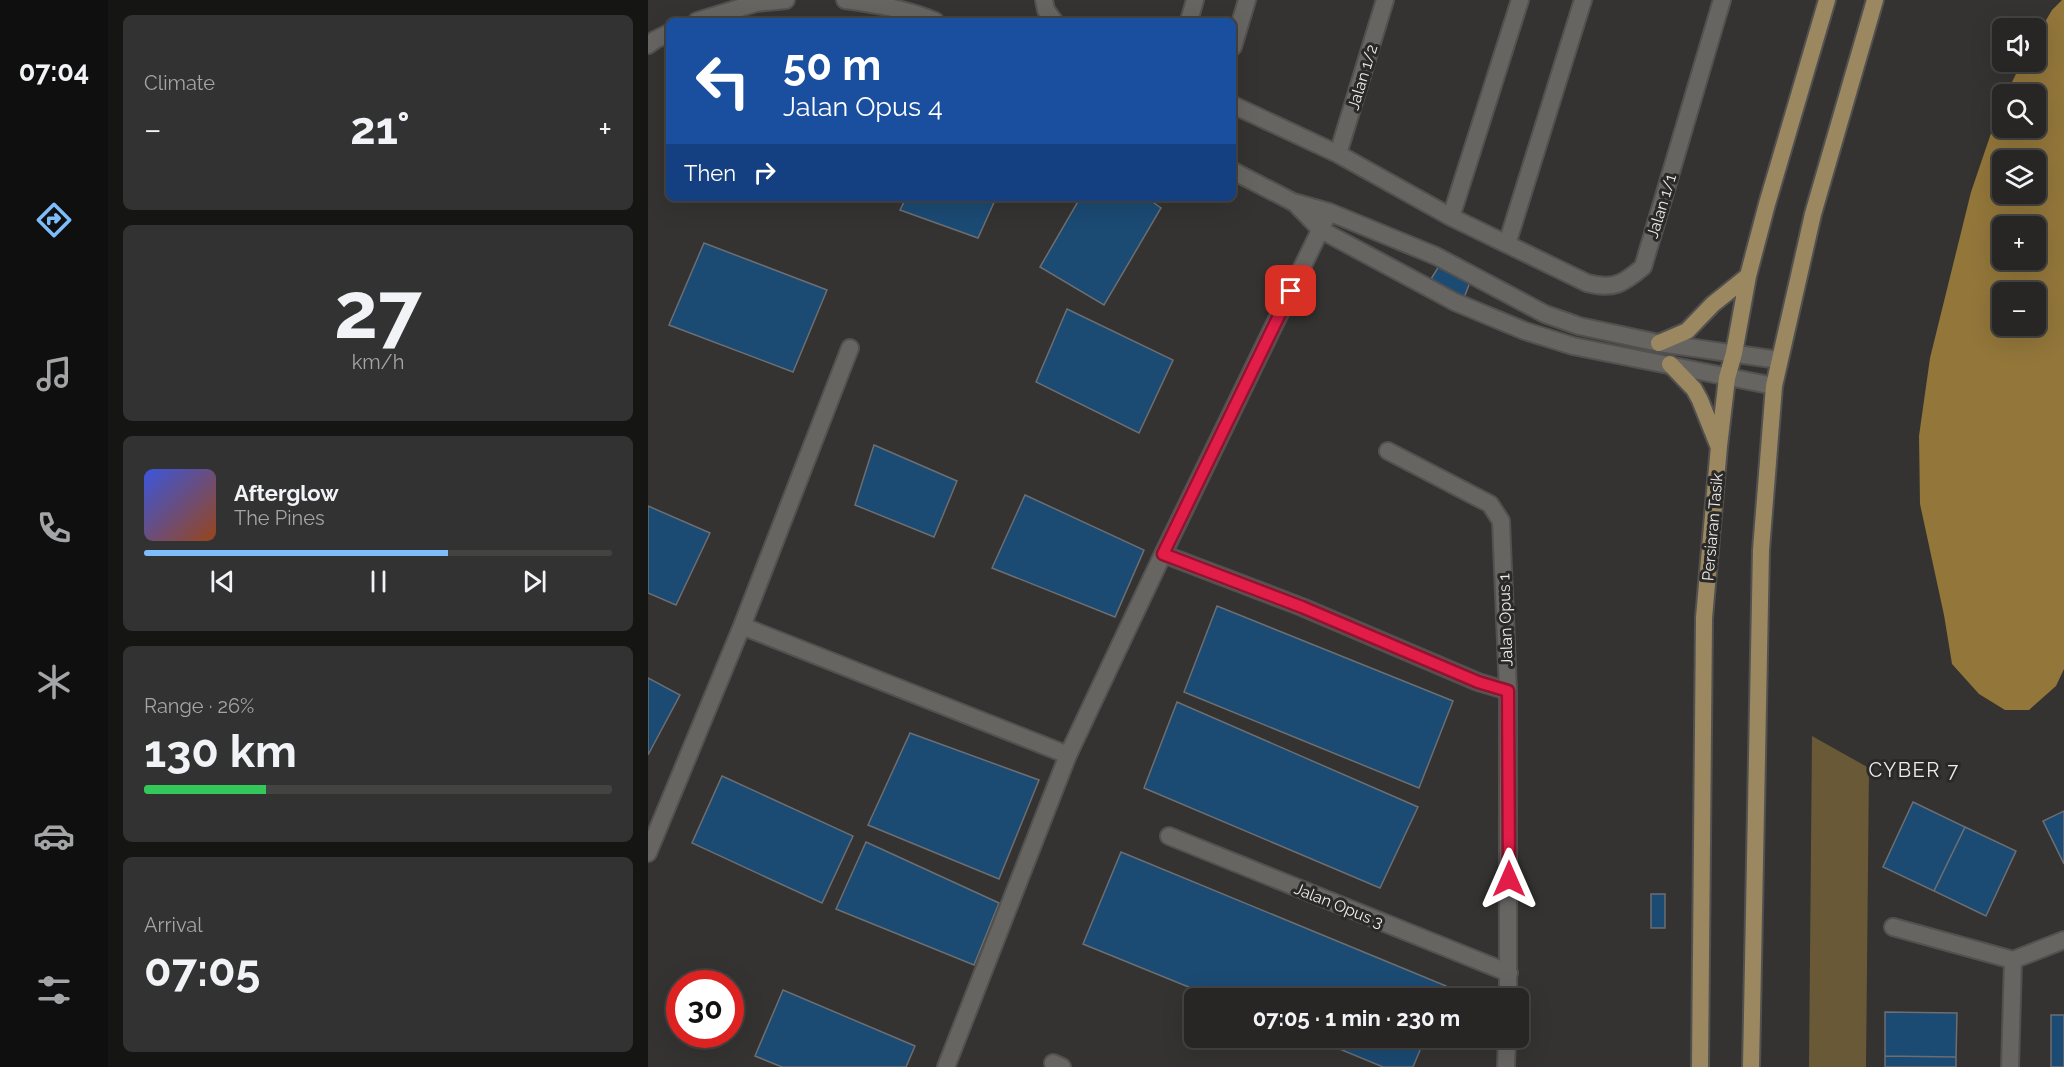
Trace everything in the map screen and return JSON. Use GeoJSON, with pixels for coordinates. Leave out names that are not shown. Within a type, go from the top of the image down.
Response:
{"type":"FeatureCollection","features":[{"type":"Feature","properties":{"kind":"main road","name":"Persiaran Tasik"},"geometry":{"type":"LineString","coordinates":[[1700,1067],[1704,618],[1727,378],[1734,353],[1748,276],[1827,0]]}},
{"type":"Feature","properties":{"kind":"main road"},"geometry":{"type":"LineString","coordinates":[[1751,1067],[1761,550],[1774,386],[1813,214],[1875,0]]}},
{"type":"Feature","properties":{"kind":"main road"},"geometry":{"type":"LineString","coordinates":[[1659,343],[1687,331],[1713,304],[1748,276]]}},
{"type":"Feature","properties":{"kind":"main road"},"geometry":{"type":"LineString","coordinates":[[1671,364],[1694,389],[1719,446]]}},
{"type":"Feature","properties":{"kind":"street"},"geometry":{"type":"LineString","coordinates":[[707,18],[756,3],[786,0]]}},
{"type":"Feature","properties":{"kind":"street"},"geometry":{"type":"LineString","coordinates":[[845,0],[874,4],[927,18]]}},
{"type":"Feature","properties":{"kind":"street"},"geometry":{"type":"LineString","coordinates":[[1044,0],[1046,10],[1052,18]]}},
{"type":"Feature","properties":{"kind":"street"},"geometry":{"type":"LineString","coordinates":[[1190,18],[1195,0]]}},
{"type":"Feature","properties":{"kind":"street"},"geometry":{"type":"LineString","coordinates":[[1236,37],[1247,0]]}},
{"type":"Feature","properties":{"kind":"street","name":"Jalan 1/2"},"geometry":{"type":"LineString","coordinates":[[1338,154],[1385,0]]}},
{"type":"Feature","properties":{"kind":"street"},"geometry":{"type":"LineString","coordinates":[[1451,217],[1520,0]]}},
{"type":"Feature","properties":{"kind":"street"},"geometry":{"type":"LineString","coordinates":[[1507,244],[1583,0]]}},
{"type":"Feature","properties":{"kind":"street","name":"Jalan 1/1"},"geometry":{"type":"LineString","coordinates":[[1236,106],[1338,154],[1451,217],[1587,283],[1601,287],[1614,285],[1626,281],[1643,267],[1722,0]]}},
{"type":"Feature","properties":{"kind":"street"},"geometry":{"type":"LineString","coordinates":[[648,45],[666,34]]}},
{"type":"Feature","properties":{"kind":"street"},"geometry":{"type":"LineString","coordinates":[[1236,173],[1293,202],[1329,212],[1436,255],[1545,314],[1579,326],[1659,343],[1779,360]]}},
{"type":"Feature","properties":{"kind":"street"},"geometry":{"type":"LineString","coordinates":[[1293,202],[1321,230],[1455,302],[1525,331],[1573,346],[1774,386]]}},
{"type":"Feature","properties":{"kind":"street"},"geometry":{"type":"LineString","coordinates":[[946,1067],[1068,755],[1329,212]]}},
{"type":"Feature","properties":{"kind":"street"},"geometry":{"type":"LineString","coordinates":[[1381,263],[1394,238]]}},
{"type":"Feature","properties":{"kind":"street"},"geometry":{"type":"LineString","coordinates":[[1573,346],[1579,326]]}},
{"type":"Feature","properties":{"kind":"street"},"geometry":{"type":"LineString","coordinates":[[648,853],[742,626],[850,348]]}},
{"type":"Feature","properties":{"kind":"street","name":"Jalan Opus 1"},"geometry":{"type":"LineString","coordinates":[[1388,451],[1490,504],[1501,521],[1508,691],[1508,988]]}},
{"type":"Feature","properties":{"kind":"street"},"geometry":{"type":"LineString","coordinates":[[1163,554],[1302,607],[1478,682],[1508,691]]}},
{"type":"Feature","properties":{"kind":"street"},"geometry":{"type":"LineString","coordinates":[[742,626],[1068,755]]}},
{"type":"Feature","properties":{"kind":"street","name":"Jalan Opus 3"},"geometry":{"type":"LineString","coordinates":[[1169,836],[1509,973]]}},
{"type":"Feature","properties":{"kind":"street"},"geometry":{"type":"LineString","coordinates":[[1893,927],[2013,960],[2064,940]]}},
{"type":"Feature","properties":{"kind":"street"},"geometry":{"type":"LineString","coordinates":[[2010,1067],[2013,960]]}},
{"type":"Feature","properties":{"kind":"street"},"geometry":{"type":"LineString","coordinates":[[1506,1067],[1507,1048]]}},
{"type":"Feature","properties":{"kind":"shaded area"},"geometry":{"type":"Polygon","coordinates":[[[2064,0],[2064,669],[2056,686],[2029,710],[2005,710],[1979,694],[1952,664],[1920,504],[1919,436],[1930,358],[1971,192],[1992,130],[1992,138],[2046,138],[2046,84],[2011,84],[2017,72],[2046,72],[2046,20],[2052,10],[2064,0]]]}},
{"type":"Feature","properties":{"kind":"shaded area"},"geometry":{"type":"Polygon","coordinates":[[[1812,736],[1869,768],[1866,1067],[1809,1067],[1812,736]]]}},
{"type":"Feature","properties":{"kind":"building"},"geometry":{"type":"Polygon","coordinates":[[[904,201],[995,201],[978,238],[900,210],[904,201]]]}},
{"type":"Feature","properties":{"kind":"building"},"geometry":{"type":"Polygon","coordinates":[[[1078,201],[1151,201],[1161,208],[1104,305],[1040,267],[1078,201]]]}},
{"type":"Feature","properties":{"kind":"building"},"geometry":{"type":"Polygon","coordinates":[[[704,243],[827,290],[793,372],[669,325],[704,243]]]}},
{"type":"Feature","properties":{"kind":"building"},"geometry":{"type":"Polygon","coordinates":[[[1439,266],[1470,282],[1464,298],[1431,279],[1439,266]]]}},
{"type":"Feature","properties":{"kind":"building"},"geometry":{"type":"Polygon","coordinates":[[[1067,309],[1173,360],[1139,433],[1036,382],[1067,309]]]}},
{"type":"Feature","properties":{"kind":"building"},"geometry":{"type":"Polygon","coordinates":[[[874,445],[957,481],[934,537],[855,505],[874,445]]]}},
{"type":"Feature","properties":{"kind":"building"},"geometry":{"type":"Polygon","coordinates":[[[1025,495],[1144,550],[1115,617],[992,568],[1025,495]]]}},
{"type":"Feature","properties":{"kind":"building"},"geometry":{"type":"Polygon","coordinates":[[[648,506],[710,533],[676,605],[648,593],[648,506]]]}},
{"type":"Feature","properties":{"kind":"building"},"geometry":{"type":"Polygon","coordinates":[[[1217,606],[1453,701],[1419,788],[1184,692],[1217,606]]]}},
{"type":"Feature","properties":{"kind":"building"},"geometry":{"type":"Polygon","coordinates":[[[648,678],[680,695],[648,755],[648,678]]]}},
{"type":"Feature","properties":{"kind":"building"},"geometry":{"type":"Polygon","coordinates":[[[1177,702],[1418,807],[1380,888],[1144,788],[1177,702]]]}},
{"type":"Feature","properties":{"kind":"building"},"geometry":{"type":"Polygon","coordinates":[[[910,733],[1039,780],[999,879],[868,825],[910,733]]]}},
{"type":"Feature","properties":{"kind":"building"},"geometry":{"type":"Polygon","coordinates":[[[722,776],[853,836],[822,903],[692,843],[722,776]]]}},
{"type":"Feature","properties":{"kind":"building"},"geometry":{"type":"Polygon","coordinates":[[[1913,802],[1965,827],[1934,891],[1883,867],[1913,802]]]}},
{"type":"Feature","properties":{"kind":"building"},"geometry":{"type":"Polygon","coordinates":[[[2064,811],[2064,864],[2043,821],[2064,811]]]}},
{"type":"Feature","properties":{"kind":"building"},"geometry":{"type":"Polygon","coordinates":[[[1965,827],[2016,851],[1986,916],[1934,891],[1965,827]]]}},
{"type":"Feature","properties":{"kind":"building"},"geometry":{"type":"Polygon","coordinates":[[[866,842],[999,903],[974,965],[836,909],[866,842]]]}},
{"type":"Feature","properties":{"kind":"building"},"geometry":{"type":"Polygon","coordinates":[[[1121,852],[1446,986],[1445,988],[1191,988],[1083,944],[1121,852]]]}},
{"type":"Feature","properties":{"kind":"building"},"geometry":{"type":"Polygon","coordinates":[[[1651,894],[1665,894],[1665,928],[1651,928],[1651,894]]]}},
{"type":"Feature","properties":{"kind":"building"},"geometry":{"type":"Polygon","coordinates":[[[783,990],[915,1046],[906,1067],[782,1067],[755,1056],[783,990]]]}},
{"type":"Feature","properties":{"kind":"building"},"geometry":{"type":"Polygon","coordinates":[[[1885,1012],[1957,1013],[1956,1057],[1885,1056],[1885,1012]]]}},
{"type":"Feature","properties":{"kind":"building"},"geometry":{"type":"Polygon","coordinates":[[[2051,1015],[2064,1015],[2064,1067],[2051,1067],[2051,1015]]]}},
{"type":"Feature","properties":{"kind":"building"},"geometry":{"type":"Polygon","coordinates":[[[1337,1048],[1421,1048],[1413,1067],[1383,1067],[1337,1048]]]}},
{"type":"Feature","properties":{"kind":"building"},"geometry":{"type":"Polygon","coordinates":[[[1885,1056],[1956,1057],[1956,1067],[1885,1067],[1885,1056]]]}},
{"type":"Feature","properties":{"kind":"district","name":"CYBER 7"},"geometry":{"type":"Point","coordinates":[1914,770]}},
{"type":"Feature","properties":{"kind":"route"},"geometry":{"type":"LineString","coordinates":[[1291,291],[1163,554],[1302,607],[1478,682],[1508,691],[1509,879]]}}]}
